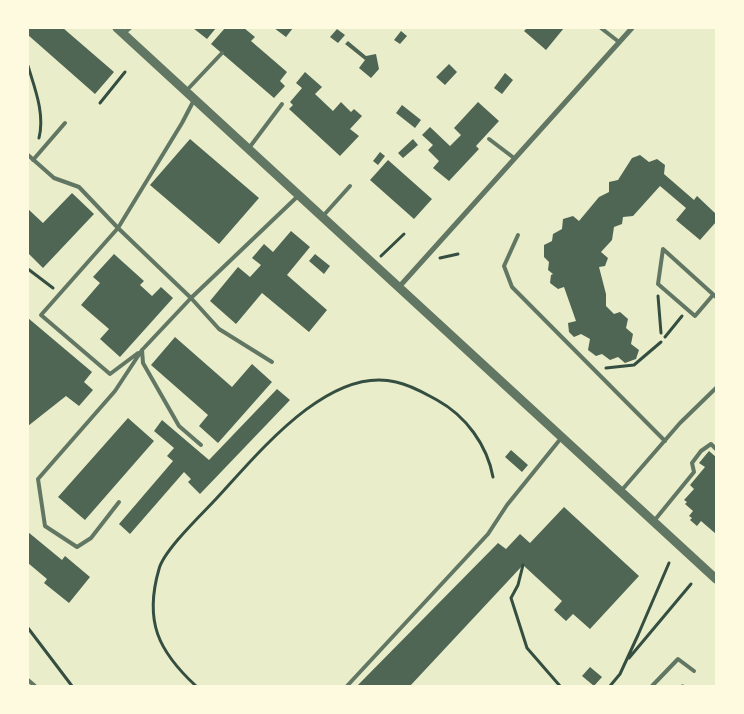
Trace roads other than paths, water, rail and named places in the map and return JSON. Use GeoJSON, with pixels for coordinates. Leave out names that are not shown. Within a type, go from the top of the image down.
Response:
{"type":"FeatureCollection","features":[{"type":"Feature","properties":{"kind":"street"},"geometry":{"type":"LineString","coordinates":[[399,287],[632,28]]}},
{"type":"Feature","properties":{"kind":"street"},"geometry":{"type":"LineString","coordinates":[[124,29],[299,195],[716,579]]}},
{"type":"Feature","properties":{"kind":"lane"},"geometry":{"type":"LineString","coordinates":[[601,28],[619,42]]}},
{"type":"Feature","properties":{"kind":"lane"},"geometry":{"type":"LineString","coordinates":[[187,90],[222,53]]}},
{"type":"Feature","properties":{"kind":"lane"},"geometry":{"type":"LineString","coordinates":[[195,98],[182,123],[118,228],[41,315],[110,374],[142,350],[191,298],[299,195]]}},
{"type":"Feature","properties":{"kind":"lane"},"geometry":{"type":"LineString","coordinates":[[249,148],[282,104]]}},
{"type":"Feature","properties":{"kind":"lane"},"geometry":{"type":"LineString","coordinates":[[33,160],[65,122]]}},
{"type":"Feature","properties":{"kind":"lane"},"geometry":{"type":"LineString","coordinates":[[490,138],[514,158]]}},
{"type":"Feature","properties":{"kind":"lane"},"geometry":{"type":"LineString","coordinates":[[28,155],[54,178],[79,187],[118,228],[191,298],[219,329],[272,362]]}},
{"type":"Feature","properties":{"kind":"lane"},"geometry":{"type":"LineString","coordinates":[[323,217],[350,186]]}},
{"type":"Feature","properties":{"kind":"lane"},"geometry":{"type":"LineString","coordinates":[[518,235],[504,266],[512,287],[665,441]]}},
{"type":"Feature","properties":{"kind":"lane"},"geometry":{"type":"LineString","coordinates":[[663,249],[715,296],[695,316],[658,284],[663,249]]}},
{"type":"Feature","properties":{"kind":"lane"},"geometry":{"type":"LineString","coordinates":[[142,350],[143,363],[179,426],[201,445]]}},
{"type":"Feature","properties":{"kind":"lane"},"geometry":{"type":"LineString","coordinates":[[119,502],[91,538],[77,547],[45,526],[38,479],[116,391],[142,350]]}},
{"type":"Feature","properties":{"kind":"lane"},"geometry":{"type":"LineString","coordinates":[[621,491],[665,441],[716,388]]}},
{"type":"Feature","properties":{"kind":"lane"},"geometry":{"type":"LineString","coordinates":[[347,686],[488,534],[508,504],[562,436]]}},
{"type":"Feature","properties":{"kind":"lane"},"geometry":{"type":"LineString","coordinates":[[654,520],[694,472],[692,463],[701,451],[712,444],[716,449]]}},
{"type":"Feature","properties":{"kind":"lane"},"geometry":{"type":"LineString","coordinates":[[652,686],[678,658],[694,671]]}},
{"type":"Feature","properties":{"kind":"lane"},"geometry":{"type":"LineString","coordinates":[[28,680],[34,686]]}}]}
